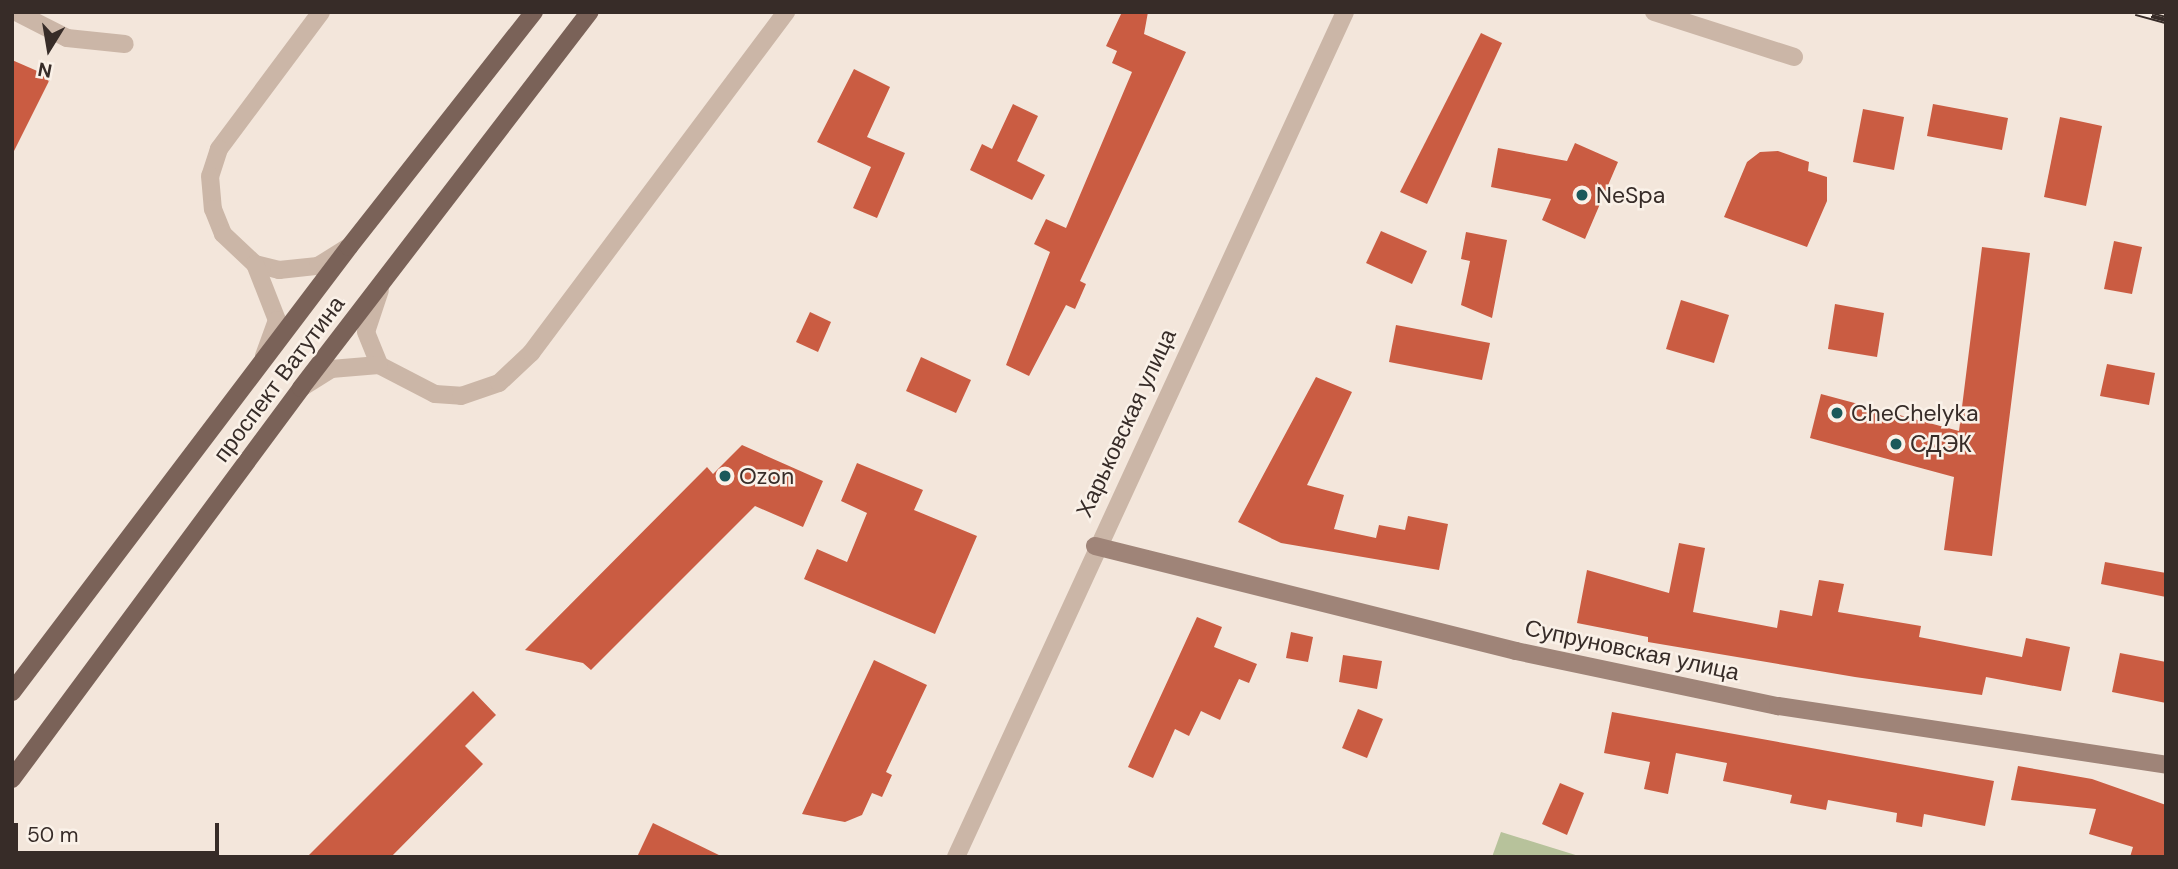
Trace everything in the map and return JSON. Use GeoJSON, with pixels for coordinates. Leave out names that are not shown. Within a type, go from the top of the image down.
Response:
{"type":"FeatureCollection","features":[{"type":"Feature","properties":{"kind":"main road","name":"проспект Ватутина"},"geometry":{"type":"LineString","coordinates":[[12,692],[263,358],[534,12]]}},
{"type":"Feature","properties":{"kind":"main road","name":"проспект Ватутина"},"geometry":{"type":"LineString","coordinates":[[16,773],[301,388],[590,12]]}},
{"type":"Feature","properties":{"kind":"street"},"geometry":{"type":"LineString","coordinates":[[16,12],[67,38],[125,44]]}},
{"type":"Feature","properties":{"kind":"street"},"geometry":{"type":"LineString","coordinates":[[263,358],[277,320],[255,264],[223,234],[213,209],[210,176],[219,149],[321,12]]}},
{"type":"Feature","properties":{"kind":"street"},"geometry":{"type":"LineString","coordinates":[[301,388],[331,369],[379,365],[435,394],[461,396],[499,383],[531,353],[786,12]]}},
{"type":"Feature","properties":{"kind":"street","name":"Харьковская улица"},"geometry":{"type":"LineString","coordinates":[[956,857],[1095,546],[1345,12]]}},
{"type":"Feature","properties":{"kind":"street"},"geometry":{"type":"LineString","coordinates":[[1669,14],[1794,57]]}},
{"type":"Feature","properties":{"kind":"street"},"geometry":{"type":"LineString","coordinates":[[255,264],[279,270],[318,266],[349,247]]}},
{"type":"Feature","properties":{"kind":"street"},"geometry":{"type":"LineString","coordinates":[[379,365],[366,332],[384,281]]}},
{"type":"Feature","properties":{"kind":"street","name":"Супруновская улица"},"geometry":{"type":"LineString","coordinates":[[1095,546],[1516,651],[1778,706],[2166,765]]}},
{"type":"Feature","properties":{"kind":"green space"},"geometry":{"type":"Polygon","coordinates":[[[1501,832],[1582,857],[1492,857],[1501,832]]]}},
{"type":"Feature","properties":{"kind":"building"},"geometry":{"type":"Polygon","coordinates":[[[1122,12],[1148,12],[1144,34],[1186,52],[1080,281],[1086,284],[1075,309],[1066,305],[1029,376],[1006,365],[1050,252],[1034,244],[1046,219],[1066,228],[1132,72],[1112,63],[1117,51],[1106,46],[1122,12]]]}},
{"type":"Feature","properties":{"kind":"building"},"geometry":{"type":"Polygon","coordinates":[[[1481,33],[1502,43],[1427,204],[1400,192],[1481,33]]]}},
{"type":"Feature","properties":{"kind":"building"},"geometry":{"type":"Polygon","coordinates":[[[12,60],[51,77],[12,155],[12,60]]]}},
{"type":"Feature","properties":{"kind":"building"},"geometry":{"type":"Polygon","coordinates":[[[854,69],[890,87],[867,137],[905,153],[877,218],[853,208],[871,167],[817,142],[854,69]]]}},
{"type":"Feature","properties":{"kind":"building"},"geometry":{"type":"Polygon","coordinates":[[[1013,104],[1038,116],[1017,161],[1045,175],[1032,200],[970,170],[982,144],[992,149],[1013,104]]]}},
{"type":"Feature","properties":{"kind":"building"},"geometry":{"type":"Polygon","coordinates":[[[1933,104],[2008,118],[2002,150],[1927,136],[1933,104]]]}},
{"type":"Feature","properties":{"kind":"building"},"geometry":{"type":"Polygon","coordinates":[[[1863,109],[1904,117],[1894,170],[1853,162],[1863,109]]]}},
{"type":"Feature","properties":{"kind":"building"},"geometry":{"type":"Polygon","coordinates":[[[2060,117],[2102,126],[2086,206],[2044,197],[2060,117]]]}},
{"type":"Feature","properties":{"kind":"building"},"geometry":{"type":"Polygon","coordinates":[[[1575,143],[1618,162],[1585,239],[1542,220],[1551,199],[1491,187],[1498,148],[1567,161],[1575,143]]]}},
{"type":"Feature","properties":{"kind":"building"},"geometry":{"type":"Polygon","coordinates":[[[1778,151],[1809,162],[1808,171],[1827,177],[1827,201],[1807,247],[1724,217],[1747,162],[1760,152],[1778,151]]]}},
{"type":"Feature","properties":{"kind":"building"},"geometry":{"type":"Polygon","coordinates":[[[1381,231],[1427,251],[1412,284],[1366,263],[1381,231]]]}},
{"type":"Feature","properties":{"kind":"building"},"geometry":{"type":"Polygon","coordinates":[[[1466,232],[1507,240],[1492,318],[1461,305],[1470,261],[1461,259],[1466,232]]]}},
{"type":"Feature","properties":{"kind":"building"},"geometry":{"type":"Polygon","coordinates":[[[2114,241],[2142,247],[2132,294],[2104,289],[2114,241]]]}},
{"type":"Feature","properties":{"kind":"building"},"geometry":{"type":"Polygon","coordinates":[[[1982,247],[2030,253],[1992,556],[1944,550],[1954,477],[1810,438],[1821,394],[1959,431],[1982,247]]]}},
{"type":"Feature","properties":{"kind":"building"},"geometry":{"type":"Polygon","coordinates":[[[1681,300],[1729,315],[1714,363],[1666,349],[1681,300]]]}},
{"type":"Feature","properties":{"kind":"building"},"geometry":{"type":"Polygon","coordinates":[[[1835,304],[1884,313],[1877,357],[1828,349],[1835,304]]]}},
{"type":"Feature","properties":{"kind":"building"},"geometry":{"type":"Polygon","coordinates":[[[810,312],[831,322],[818,352],[796,342],[810,312]]]}},
{"type":"Feature","properties":{"kind":"building"},"geometry":{"type":"Polygon","coordinates":[[[1396,325],[1490,343],[1482,380],[1389,362],[1396,325]]]}},
{"type":"Feature","properties":{"kind":"building"},"geometry":{"type":"Polygon","coordinates":[[[921,357],[971,380],[956,413],[906,391],[921,357]]]}},
{"type":"Feature","properties":{"kind":"building"},"geometry":{"type":"Polygon","coordinates":[[[2107,364],[2155,373],[2149,405],[2100,396],[2107,364]]]}},
{"type":"Feature","properties":{"kind":"building"},"geometry":{"type":"Polygon","coordinates":[[[1316,377],[1352,392],[1307,485],[1344,495],[1334,529],[1376,538],[1379,525],[1405,530],[1408,516],[1448,524],[1439,570],[1281,543],[1238,522],[1316,377]]]}},
{"type":"Feature","properties":{"kind":"building"},"geometry":{"type":"Polygon","coordinates":[[[742,445],[823,481],[803,527],[755,506],[591,670],[583,663],[525,650],[707,467],[713,474],[742,445]]]}},
{"type":"Feature","properties":{"kind":"building"},"geometry":{"type":"Polygon","coordinates":[[[857,463],[923,490],[914,510],[977,536],[935,634],[804,579],[817,549],[847,562],[867,513],[841,501],[857,463]]]}},
{"type":"Feature","properties":{"kind":"building"},"geometry":{"type":"Polygon","coordinates":[[[1679,543],[1705,548],[1693,612],[1777,628],[1780,610],[1812,616],[1819,580],[1844,584],[1838,612],[1921,626],[1919,637],[2022,657],[2026,638],[2070,647],[2061,691],[1986,677],[1982,695],[1855,677],[1648,642],[1648,637],[1577,623],[1587,570],[1669,593],[1679,543]]]}},
{"type":"Feature","properties":{"kind":"building"},"geometry":{"type":"Polygon","coordinates":[[[2105,562],[2166,573],[2166,597],[2101,584],[2105,562]]]}},
{"type":"Feature","properties":{"kind":"building"},"geometry":{"type":"Polygon","coordinates":[[[1197,617],[1222,627],[1214,647],[1257,664],[1249,683],[1239,679],[1220,720],[1201,711],[1189,736],[1175,729],[1153,778],[1128,767],[1197,617]]]}},
{"type":"Feature","properties":{"kind":"building"},"geometry":{"type":"Polygon","coordinates":[[[1291,632],[1313,637],[1308,662],[1286,658],[1291,632]]]}},
{"type":"Feature","properties":{"kind":"building"},"geometry":{"type":"Polygon","coordinates":[[[2120,653],[2166,662],[2166,703],[2112,692],[2120,653]]]}},
{"type":"Feature","properties":{"kind":"building"},"geometry":{"type":"Polygon","coordinates":[[[1343,655],[1382,661],[1377,689],[1339,682],[1343,655]]]}},
{"type":"Feature","properties":{"kind":"building"},"geometry":{"type":"Polygon","coordinates":[[[874,660],[927,685],[886,772],[892,775],[882,797],[872,793],[862,815],[845,822],[802,814],[874,660]]]}},
{"type":"Feature","properties":{"kind":"building"},"geometry":{"type":"Polygon","coordinates":[[[473,691],[496,715],[465,746],[483,764],[391,857],[307,857],[473,691]]]}},
{"type":"Feature","properties":{"kind":"building"},"geometry":{"type":"Polygon","coordinates":[[[1358,709],[1383,719],[1367,758],[1342,748],[1358,709]]]}},
{"type":"Feature","properties":{"kind":"building"},"geometry":{"type":"Polygon","coordinates":[[[1612,712],[1994,781],[1985,826],[1924,814],[1922,827],[1896,822],[1897,813],[1828,800],[1826,810],[1790,803],[1792,795],[1723,781],[1727,763],[1676,753],[1668,794],[1644,789],[1650,762],[1604,753],[1612,712]]]}},
{"type":"Feature","properties":{"kind":"building"},"geometry":{"type":"Polygon","coordinates":[[[2018,766],[2092,779],[2166,805],[2166,857],[2130,857],[2133,847],[2089,834],[2096,809],[2011,800],[2018,766]]]}},
{"type":"Feature","properties":{"kind":"building"},"geometry":{"type":"Polygon","coordinates":[[[1560,783],[1584,793],[1567,835],[1542,824],[1560,783]]]}},
{"type":"Feature","properties":{"kind":"building"},"geometry":{"type":"Polygon","coordinates":[[[653,823],[723,857],[637,857],[653,823]]]}},
{"type":"Feature","properties":{"kind":"railway"},"geometry":{"type":"LineString","coordinates":[[2136,12],[2166,20]]}},
{"type":"Feature","properties":{"kind":"place","name":"NeSpa"},"geometry":{"type":"Point","coordinates":[1582,195]}},
{"type":"Feature","properties":{"kind":"place","name":"CheChelyka"},"geometry":{"type":"Point","coordinates":[1837,413]}},
{"type":"Feature","properties":{"kind":"place","name":"СДЭК"},"geometry":{"type":"Point","coordinates":[1896,444]}},
{"type":"Feature","properties":{"kind":"place","name":"Ozon"},"geometry":{"type":"Point","coordinates":[725,476]}}]}
